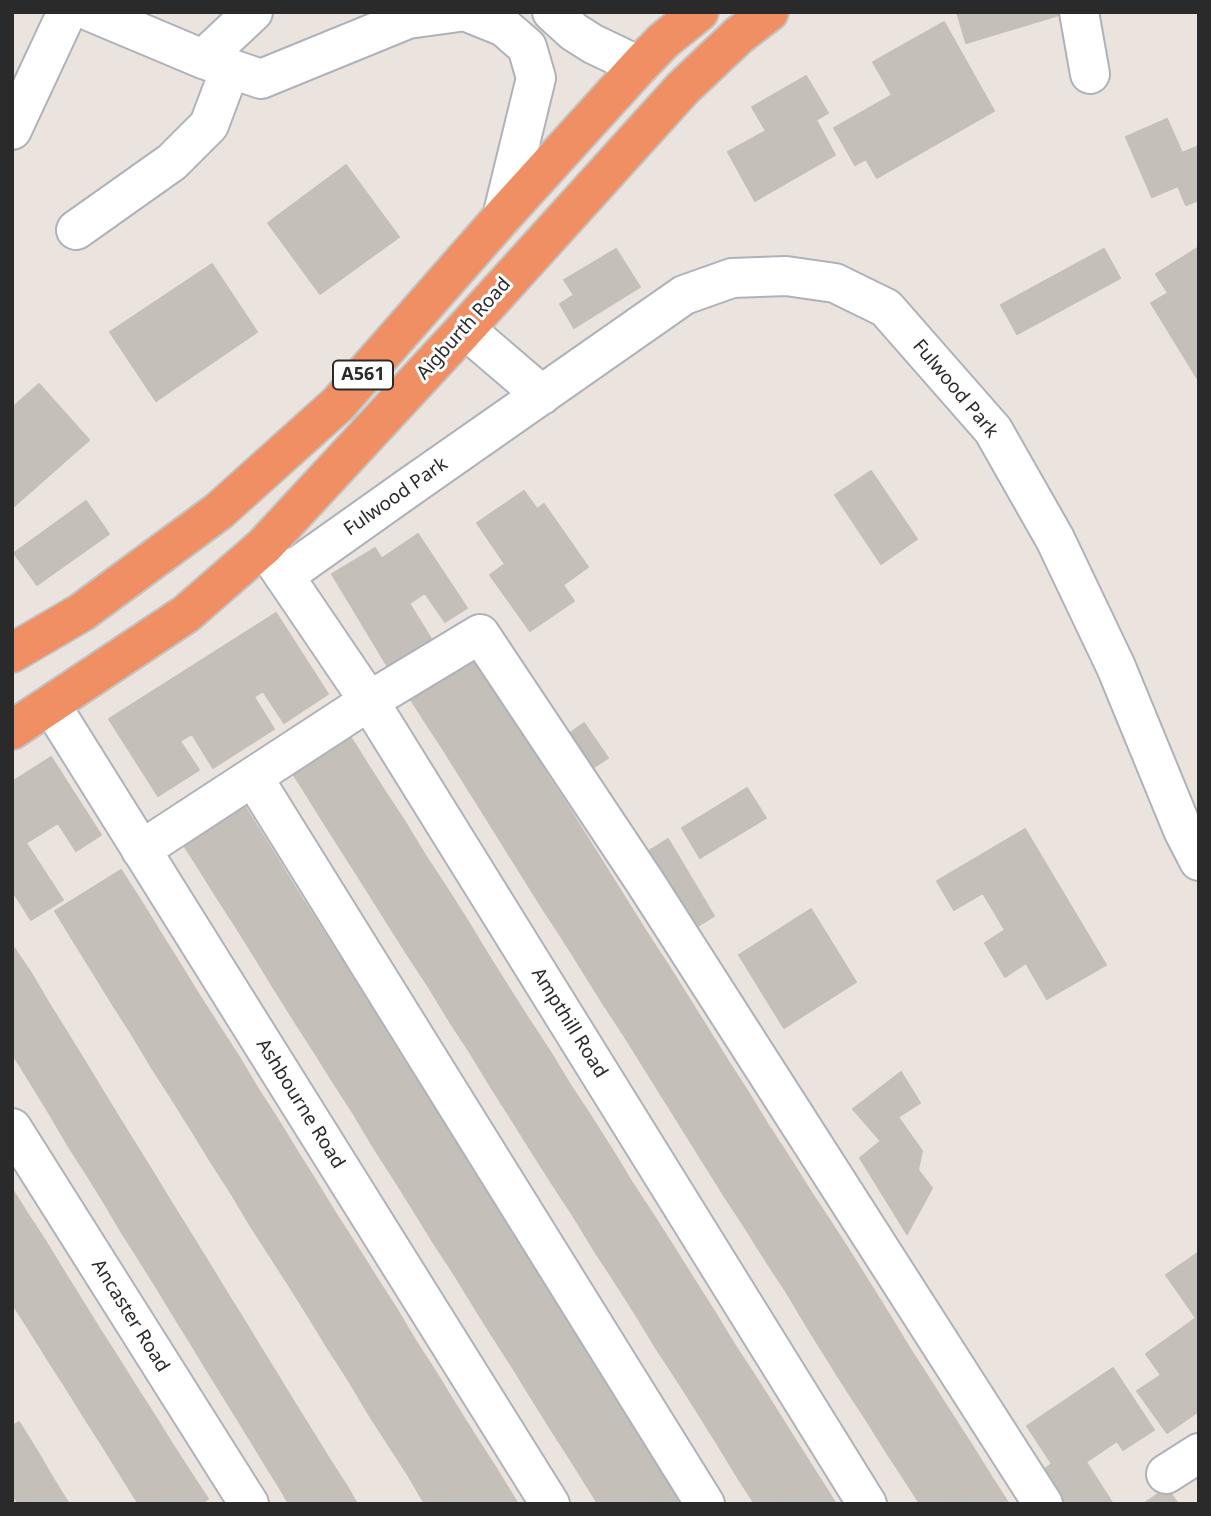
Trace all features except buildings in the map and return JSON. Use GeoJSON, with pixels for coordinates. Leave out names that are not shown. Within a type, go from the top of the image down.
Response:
{"type":"FeatureCollection","features":[{"type":"Feature","properties":{"kind":"highway","name":"A561"},"geometry":{"type":"LineString","coordinates":[[12,653],[82,611],[219,511],[338,404],[639,66],[663,41],[699,12]]}},
{"type":"Feature","properties":{"kind":"highway","name":"Aigburth Road"},"geometry":{"type":"LineString","coordinates":[[12,730],[186,614],[274,561],[465,329],[683,88],[739,35],[769,12]]}},
{"type":"Feature","properties":{"kind":"street"},"geometry":{"type":"LineString","coordinates":[[12,130],[67,12]]}},
{"type":"Feature","properties":{"kind":"street"},"geometry":{"type":"LineString","coordinates":[[91,12],[217,64],[261,79],[408,19],[458,12]]}},
{"type":"Feature","properties":{"kind":"street"},"geometry":{"type":"LineString","coordinates":[[76,230],[172,162],[209,125],[217,64],[253,12]]}},
{"type":"Feature","properties":{"kind":"street"},"geometry":{"type":"LineString","coordinates":[[467,12],[504,27],[527,47],[536,78],[502,217]]}},
{"type":"Feature","properties":{"kind":"street"},"geometry":{"type":"LineString","coordinates":[[552,12],[583,38],[639,66]]}},
{"type":"Feature","properties":{"kind":"street"},"geometry":{"type":"LineString","coordinates":[[1079,12],[1090,74]]}},
{"type":"Feature","properties":{"kind":"street","name":"Fulwood Park"},"geometry":{"type":"LineString","coordinates":[[274,561],[408,488],[684,295],[733,278],[786,275],[835,284],[886,308],[993,430],[1055,539],[1116,667],[1183,830],[1199,861]]}},
{"type":"Feature","properties":{"kind":"street"},"geometry":{"type":"LineString","coordinates":[[465,329],[542,395]]}},
{"type":"Feature","properties":{"kind":"street","name":"Ampthill Road"},"geometry":{"type":"LineString","coordinates":[[274,561],[369,701],[867,1504]]}},
{"type":"Feature","properties":{"kind":"street"},"geometry":{"type":"LineString","coordinates":[[141,850],[369,701],[480,634],[645,882],[1043,1504]]}},
{"type":"Feature","properties":{"kind":"street","name":"Ashbourne Road"},"geometry":{"type":"LineString","coordinates":[[51,705],[550,1504]]}},
{"type":"Feature","properties":{"kind":"street"},"geometry":{"type":"LineString","coordinates":[[253,777],[705,1504]]}},
{"type":"Feature","properties":{"kind":"street","name":"Ancaster Road"},"geometry":{"type":"LineString","coordinates":[[12,1128],[249,1504]]}},
{"type":"Feature","properties":{"kind":"street"},"geometry":{"type":"LineString","coordinates":[[1166,1474],[1199,1453]]}}]}
